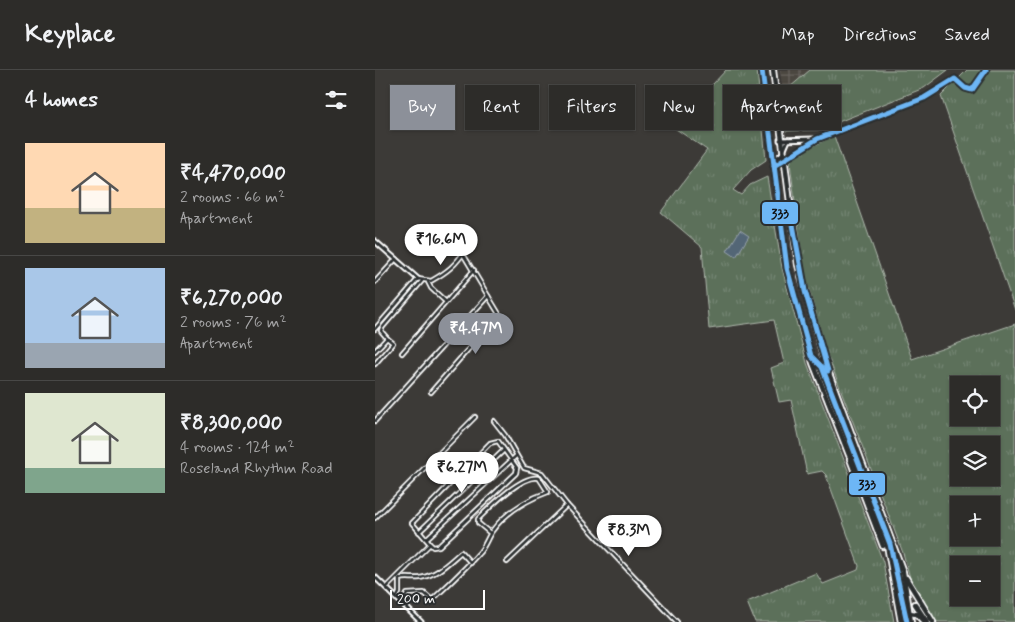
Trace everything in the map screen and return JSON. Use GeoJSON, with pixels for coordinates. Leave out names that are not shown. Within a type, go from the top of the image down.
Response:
{"type":"FeatureCollection","features":[{"type":"Feature","properties":{"kind":"main road"},"geometry":{"type":"LineString","coordinates":[[762,70],[785,259],[813,363],[883,546]]}},
{"type":"Feature","properties":{"kind":"main road"},"geometry":{"type":"LineString","coordinates":[[773,70],[780,140],[798,265],[815,331],[903,572],[933,622]]}},
{"type":"Feature","properties":{"kind":"main road"},"geometry":{"type":"LineString","coordinates":[[849,455],[855,464],[887,545],[901,622]]}},
{"type":"Feature","properties":{"kind":"main road"},"geometry":{"type":"LineString","coordinates":[[903,572],[911,622]]}},
{"type":"Feature","properties":{"kind":"main road"},"geometry":{"type":"LineString","coordinates":[[915,604],[926,622]]}},
{"type":"Feature","properties":{"kind":"main road"},"geometry":{"type":"LineString","coordinates":[[909,613],[917,614],[926,622]]}},
{"type":"Feature","properties":{"kind":"street"},"geometry":{"type":"LineString","coordinates":[[773,164],[817,139],[924,98],[955,79],[965,88],[972,90],[986,70]]}},
{"type":"Feature","properties":{"kind":"street"},"geometry":{"type":"LineString","coordinates":[[780,140],[817,139]]}},
{"type":"Feature","properties":{"kind":"street"},"geometry":{"type":"LineString","coordinates":[[783,157],[788,140]]}},
{"type":"Feature","properties":{"kind":"street"},"geometry":{"type":"LineString","coordinates":[[375,241],[420,280],[428,282],[454,267],[466,249]]}},
{"type":"Feature","properties":{"kind":"street"},"geometry":{"type":"LineString","coordinates":[[431,392],[498,316],[499,311],[463,254]]}},
{"type":"Feature","properties":{"kind":"street"},"geometry":{"type":"LineString","coordinates":[[375,282],[396,258]]}},
{"type":"Feature","properties":{"kind":"street"},"geometry":{"type":"LineString","coordinates":[[402,353],[474,270]]}},
{"type":"Feature","properties":{"kind":"street"},"geometry":{"type":"LineString","coordinates":[[375,329],[420,280]]}},
{"type":"Feature","properties":{"kind":"street"},"geometry":{"type":"LineString","coordinates":[[375,364],[393,343],[381,331],[382,328],[420,280]]}},
{"type":"Feature","properties":{"kind":"street"},"geometry":{"type":"LineString","coordinates":[[428,282],[431,288],[447,302]]}},
{"type":"Feature","properties":{"kind":"street"},"geometry":{"type":"LineString","coordinates":[[375,421],[488,295]]}},
{"type":"Feature","properties":{"kind":"street"},"geometry":{"type":"LineString","coordinates":[[375,351],[387,338]]}},
{"type":"Feature","properties":{"kind":"street"},"geometry":{"type":"LineString","coordinates":[[375,518],[475,417]]}},
{"type":"Feature","properties":{"kind":"street"},"geometry":{"type":"LineString","coordinates":[[494,421],[528,471],[542,473],[567,505],[677,622]]}},
{"type":"Feature","properties":{"kind":"street"},"geometry":{"type":"LineString","coordinates":[[495,440],[504,450],[517,468],[516,473],[439,546],[433,547],[412,523],[495,440]]}},
{"type":"Feature","properties":{"kind":"street"},"geometry":{"type":"LineString","coordinates":[[419,532],[504,450]]}},
{"type":"Feature","properties":{"kind":"street"},"geometry":{"type":"LineString","coordinates":[[426,540],[517,456]]}},
{"type":"Feature","properties":{"kind":"street"},"geometry":{"type":"LineString","coordinates":[[399,593],[424,593],[432,600],[471,563],[485,546],[490,534],[514,510],[530,498],[548,492],[539,478],[532,478],[509,491],[478,519],[478,522],[490,534]]}},
{"type":"Feature","properties":{"kind":"street"},"geometry":{"type":"LineString","coordinates":[[507,562],[567,505]]}},
{"type":"Feature","properties":{"kind":"street"},"geometry":{"type":"LineString","coordinates":[[386,588],[430,544]]}},
{"type":"Feature","properties":{"kind":"street"},"geometry":{"type":"LineString","coordinates":[[397,599],[399,578],[420,578],[433,574],[445,567],[461,552],[471,563]]}},
{"type":"Feature","properties":{"kind":"street"},"geometry":{"type":"LineString","coordinates":[[375,577],[421,622]]}},
{"type":"Feature","properties":{"kind":"street"},"geometry":{"type":"LineString","coordinates":[[402,604],[407,594]]}},
{"type":"Feature","properties":{"kind":"shaded area"},"geometry":{"type":"Polygon","coordinates":[[[780,70],[810,70],[792,85],[782,85],[780,70]]]}},
{"type":"Feature","properties":{"kind":"green space"},"geometry":{"type":"Polygon","coordinates":[[[726,70],[757,70],[758,85],[723,85],[723,130],[763,130],[766,160],[751,170],[733,190],[741,195],[750,185],[767,177],[782,268],[807,363],[883,562],[894,622],[755,622],[747,602],[816,573],[823,584],[858,570],[859,566],[826,475],[822,471],[807,474],[791,400],[779,402],[771,368],[784,363],[774,320],[709,329],[702,247],[661,212],[707,150],[677,130],[713,130],[712,85],[726,70]]]}},
{"type":"Feature","properties":{"kind":"green space"},"geometry":{"type":"Polygon","coordinates":[[[810,70],[948,70],[924,88],[841,121],[841,85],[792,85],[810,70]]]}},
{"type":"Feature","properties":{"kind":"green space"},"geometry":{"type":"Polygon","coordinates":[[[967,70],[1015,70],[1015,310],[941,96],[967,70]]]}},
{"type":"Feature","properties":{"kind":"green space"},"geometry":{"type":"Polygon","coordinates":[[[786,130],[818,130],[786,131],[786,130]]]}},
{"type":"Feature","properties":{"kind":"green space"},"geometry":{"type":"Polygon","coordinates":[[[834,136],[912,359],[1015,324],[1015,622],[935,622],[912,585],[903,553],[826,351],[804,271],[790,163],[794,155],[834,136]]]}},
{"type":"Feature","properties":{"kind":"water"},"geometry":{"type":"Polygon","coordinates":[[[740,230],[749,236],[736,257],[727,251],[740,230]]]}},
{"type":"Feature","properties":{"kind":"tunnel"},"geometry":{"type":"LineString","coordinates":[[883,546],[889,561]]}},
{"type":"Feature","properties":{"kind":"tunnel"},"geometry":{"type":"LineString","coordinates":[[892,567],[915,604]]}},
{"type":"Feature","properties":{"kind":"transit line","name":"333"},"geometry":{"type":"LineString","coordinates":[[762,70],[787,268],[811,356],[822,367],[890,544],[907,622]]}},
{"type":"Feature","properties":{"kind":"transit line","name":"333"},"geometry":{"type":"LineString","coordinates":[[774,166],[817,139],[924,98],[955,79],[965,88],[972,90],[986,70]]}},
{"type":"Feature","properties":{"kind":"transit line","name":"333"},"geometry":{"type":"LineString","coordinates":[[790,208],[805,291],[828,371]]}}]}
